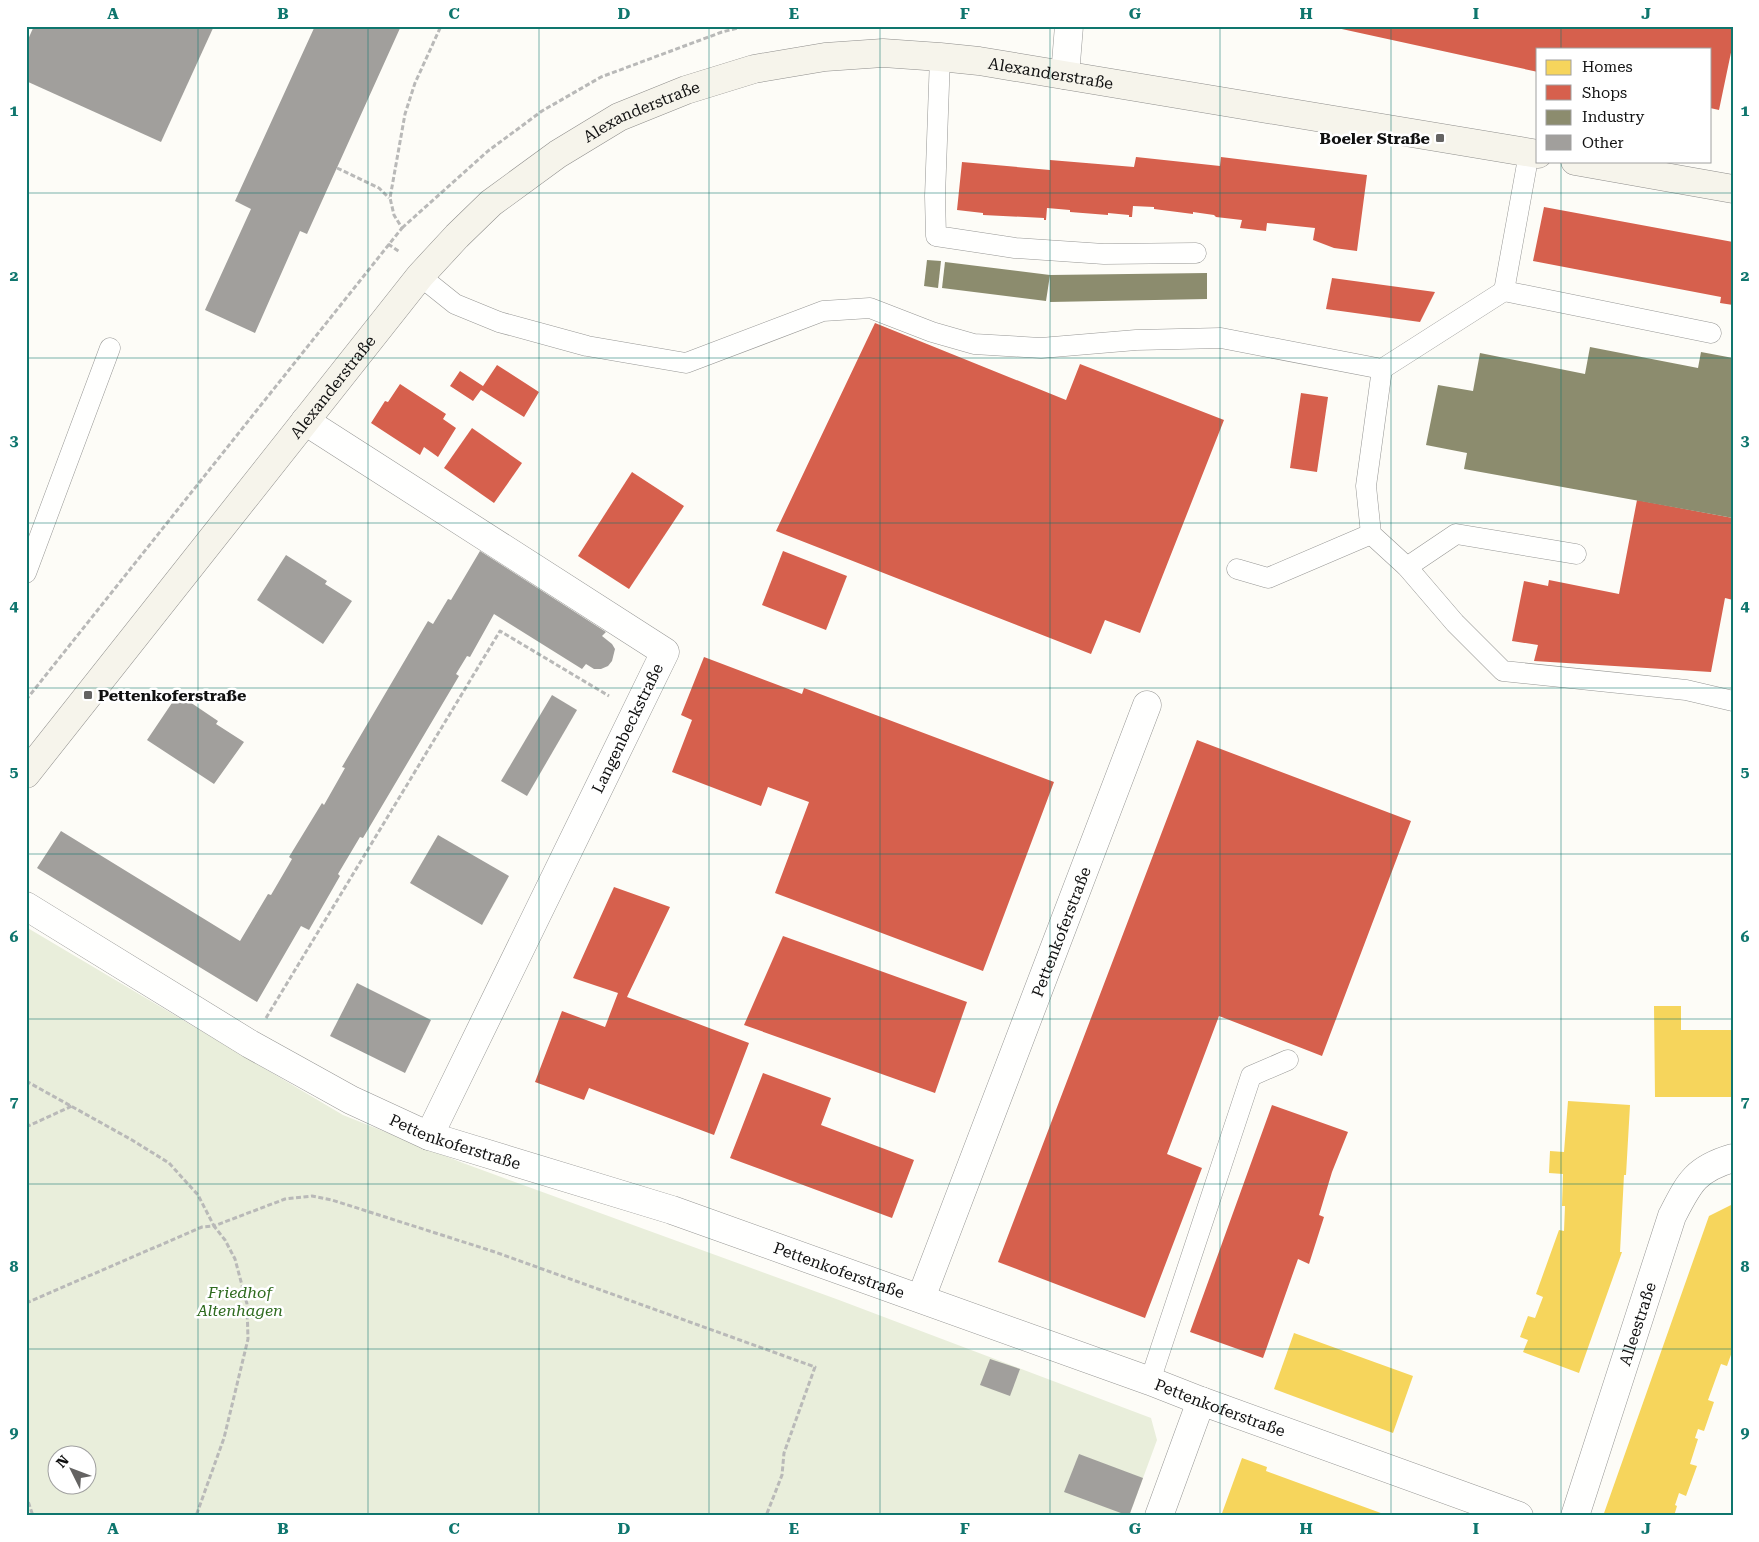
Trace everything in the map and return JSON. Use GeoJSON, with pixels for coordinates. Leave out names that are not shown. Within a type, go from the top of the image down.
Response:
{"type":"FeatureCollection","features":[{"type":"Feature","properties":{"kind":"main road","name":"Alexanderstraße"},"geometry":{"type":"LineString","coordinates":[[26,774],[420,276],[491,203],[558,154],[619,117],[686,90],[754,69],[825,57],[873,54],[940,57],[1064,75],[1533,153]]}},
{"type":"Feature","properties":{"kind":"main road"},"geometry":{"type":"LineString","coordinates":[[1581,162],[1733,189]]}},
{"type":"Feature","properties":{"kind":"street"},"geometry":{"type":"LineString","coordinates":[[1064,75],[1069,26]]}},
{"type":"Feature","properties":{"kind":"street","name":"Langenbeckstraße"},"geometry":{"type":"LineString","coordinates":[[305,421],[665,652],[429,1136]]}},
{"type":"Feature","properties":{"kind":"street","name":"Pettenkoferstraße"},"geometry":{"type":"LineString","coordinates":[[921,1298],[1072,907],[1147,705]]}},
{"type":"Feature","properties":{"kind":"street","name":"Pettenkoferstraße"},"geometry":{"type":"LineString","coordinates":[[26,906],[250,1044],[351,1100],[429,1136],[672,1210],[921,1298],[1519,1516]]}},
{"type":"Feature","properties":{"kind":"street","name":"Alleestraße"},"geometry":{"type":"LineString","coordinates":[[1575,1516],[1672,1216],[1691,1182],[1701,1171],[1714,1164],[1733,1158]]}},
{"type":"Feature","properties":{"kind":"street"},"geometry":{"type":"LineString","coordinates":[[1159,1516],[1201,1401]]}},
{"type":"Feature","properties":{"kind":"lane"},"geometry":{"type":"LineString","coordinates":[[940,57],[935,196],[936,236],[1015,248],[1104,254],[1196,253]]}},
{"type":"Feature","properties":{"kind":"lane"},"geometry":{"type":"LineString","coordinates":[[1504,291],[1533,153]]}},
{"type":"Feature","properties":{"kind":"lane"},"geometry":{"type":"LineString","coordinates":[[420,276],[455,304],[500,322],[587,346],[686,362],[823,312],[870,308],[932,332],[974,344],[1041,348],[1136,340],[1221,338],[1382,370],[1504,291],[1711,333]]}},
{"type":"Feature","properties":{"kind":"lane"},"geometry":{"type":"LineString","coordinates":[[26,573],[110,348]]}},
{"type":"Feature","properties":{"kind":"lane"},"geometry":{"type":"LineString","coordinates":[[1382,370],[1366,486],[1371,534],[1408,567],[1455,623],[1503,671],[1686,690],[1733,701]]}},
{"type":"Feature","properties":{"kind":"lane"},"geometry":{"type":"LineString","coordinates":[[1236,568],[1268,578],[1371,534]]}},
{"type":"Feature","properties":{"kind":"lane"},"geometry":{"type":"LineString","coordinates":[[1408,567],[1456,534],[1576,554]]}},
{"type":"Feature","properties":{"kind":"lane"},"geometry":{"type":"LineString","coordinates":[[1150,1381],[1251,1076],[1288,1060]]}},
{"type":"Feature","properties":{"kind":"path"},"geometry":{"type":"LineString","coordinates":[[26,700],[402,228],[394,214],[390,198],[409,98],[441,26]]}},
{"type":"Feature","properties":{"kind":"path"},"geometry":{"type":"LineString","coordinates":[[337,168],[379,188],[390,198]]}},
{"type":"Feature","properties":{"kind":"path"},"geometry":{"type":"LineString","coordinates":[[250,1044],[500,631],[635,712]]}},
{"type":"Feature","properties":{"kind":"path"},"geometry":{"type":"LineString","coordinates":[[26,1081],[132,1140],[169,1163],[198,1195],[214,1226],[225,1240],[235,1259],[247,1304],[248,1339],[224,1438],[196,1516]]}},
{"type":"Feature","properties":{"kind":"path"},"geometry":{"type":"LineString","coordinates":[[26,1127],[72,1106]]}},
{"type":"Feature","properties":{"kind":"path"},"geometry":{"type":"LineString","coordinates":[[26,1303],[202,1227],[214,1226],[284,1199],[312,1196],[332,1200],[495,1252],[815,1367],[784,1453],[782,1474],[766,1516]]}},
{"type":"Feature","properties":{"kind":"path"},"geometry":{"type":"LineString","coordinates":[[26,1495],[33,1516]]}},
{"type":"Feature","properties":{"kind":"green space","name":"Friedhof Altenhagen"},"geometry":{"type":"Polygon","coordinates":[[[26,927],[343,1115],[463,1163],[839,1300],[1151,1418],[1157,1440],[1129,1516],[26,1516],[26,927]]]}},
{"type":"Feature","properties":{"kind":"building: Homes"},"geometry":{"type":"Polygon","coordinates":[[[1654,1006],[1681,1006],[1681,1030],[1733,1030],[1733,1097],[1655,1097],[1654,1006]]]}},
{"type":"Feature","properties":{"kind":"building: Homes"},"geometry":{"type":"Polygon","coordinates":[[[1568,1101],[1630,1105],[1626,1175],[1624,1175],[1620,1252],[1622,1252],[1579,1373],[1523,1352],[1528,1340],[1520,1337],[1528,1316],[1535,1318],[1543,1297],[1536,1294],[1559,1230],[1564,1231],[1565,1206],[1562,1206],[1563,1174],[1549,1173],[1550,1151],[1564,1152],[1568,1101]]]}},
{"type":"Feature","properties":{"kind":"building: Homes"},"geometry":{"type":"Polygon","coordinates":[[[1733,1204],[1733,1349],[1727,1366],[1721,1364],[1708,1400],[1714,1402],[1704,1431],[1698,1429],[1695,1438],[1698,1439],[1690,1464],[1697,1466],[1686,1496],[1679,1493],[1674,1516],[1603,1516],[1709,1216],[1733,1204]]]}},
{"type":"Feature","properties":{"kind":"building: Homes"},"geometry":{"type":"Polygon","coordinates":[[[1294,1333],[1413,1376],[1393,1433],[1274,1389],[1294,1333]]]}},
{"type":"Feature","properties":{"kind":"building: Homes"},"geometry":{"type":"Polygon","coordinates":[[[1242,1458],[1267,1467],[1266,1471],[1389,1516],[1221,1516],[1242,1458]]]}},
{"type":"Feature","properties":{"kind":"building: Shops"},"geometry":{"type":"Polygon","coordinates":[[[1328,26],[1478,26],[1486,28],[1733,26],[1733,43],[1719,110],[1712,108],[1712,48],[1536,48],[1536,72],[1328,26]]]}},
{"type":"Feature","properties":{"kind":"building: Shops"},"geometry":{"type":"Polygon","coordinates":[[[1136,157],[1220,166],[1221,157],[1367,175],[1357,251],[1334,248],[1313,240],[1315,228],[1267,223],[1266,231],[1240,228],[1242,220],[1193,212],[1193,214],[1154,209],[1154,207],[1133,206],[1132,217],[1129,217],[1129,215],[1070,212],[1070,210],[1047,208],[1046,220],[1044,218],[983,215],[983,213],[957,210],[962,162],[1050,170],[1050,160],[1134,167],[1136,157]]]}},
{"type":"Feature","properties":{"kind":"building: Shops"},"geometry":{"type":"Polygon","coordinates":[[[1544,207],[1733,242],[1733,305],[1720,303],[1721,297],[1533,261],[1544,207]]]}},
{"type":"Feature","properties":{"kind":"building: Shops"},"geometry":{"type":"Polygon","coordinates":[[[1332,278],[1435,292],[1420,322],[1326,309],[1332,278]]]}},
{"type":"Feature","properties":{"kind":"building: Shops"},"geometry":{"type":"Polygon","coordinates":[[[875,323],[1066,400],[1080,364],[1224,420],[1140,633],[1105,620],[1091,654],[776,531],[875,323]]]}},
{"type":"Feature","properties":{"kind":"building: Shops"},"geometry":{"type":"Polygon","coordinates":[[[497,365],[539,392],[524,417],[481,390],[473,401],[450,386],[460,371],[483,386],[497,365]]]}},
{"type":"Feature","properties":{"kind":"building: Shops"},"geometry":{"type":"Polygon","coordinates":[[[400,384],[446,414],[443,419],[456,428],[438,457],[424,447],[420,455],[371,423],[385,401],[388,402],[400,384]]]}},
{"type":"Feature","properties":{"kind":"building: Shops"},"geometry":{"type":"Polygon","coordinates":[[[1301,393],[1328,397],[1317,472],[1290,468],[1301,393]]]}},
{"type":"Feature","properties":{"kind":"building: Shops"},"geometry":{"type":"Polygon","coordinates":[[[472,428],[522,463],[494,503],[444,468],[472,428]]]}},
{"type":"Feature","properties":{"kind":"building: Shops"},"geometry":{"type":"Polygon","coordinates":[[[632,472],[684,506],[629,589],[578,556],[632,472]]]}},
{"type":"Feature","properties":{"kind":"building: Shops"},"geometry":{"type":"Polygon","coordinates":[[[1637,500],[1733,518],[1733,600],[1725,598],[1711,672],[1534,661],[1538,645],[1512,641],[1524,581],[1548,586],[1549,580],[1619,594],[1637,500]]]}},
{"type":"Feature","properties":{"kind":"building: Shops"},"geometry":{"type":"Polygon","coordinates":[[[783,551],[847,576],[826,630],[762,605],[783,551]]]}},
{"type":"Feature","properties":{"kind":"building: Shops"},"geometry":{"type":"Polygon","coordinates":[[[704,657],[802,694],[804,688],[1054,782],[983,971],[775,893],[809,802],[768,787],[761,806],[672,772],[692,720],[681,715],[704,657]]]}},
{"type":"Feature","properties":{"kind":"building: Shops"},"geometry":{"type":"Polygon","coordinates":[[[1197,740],[1411,821],[1322,1056],[1219,1016],[1167,1154],[1202,1168],[1145,1318],[998,1262],[1197,740]]]}},
{"type":"Feature","properties":{"kind":"building: Shops"},"geometry":{"type":"Polygon","coordinates":[[[614,887],[670,907],[627,997],[749,1043],[714,1135],[589,1088],[584,1100],[535,1082],[562,1011],[605,1027],[618,993],[573,978],[614,887]]]}},
{"type":"Feature","properties":{"kind":"building: Shops"},"geometry":{"type":"Polygon","coordinates":[[[783,936],[967,1002],[935,1093],[744,1025],[783,936]]]}},
{"type":"Feature","properties":{"kind":"building: Shops"},"geometry":{"type":"Polygon","coordinates":[[[763,1073],[831,1098],[821,1125],[914,1160],[892,1218],[730,1158],[763,1073]]]}},
{"type":"Feature","properties":{"kind":"building: Shops"},"geometry":{"type":"Polygon","coordinates":[[[1272,1105],[1348,1132],[1332,1172],[1319,1215],[1324,1217],[1309,1264],[1298,1259],[1263,1358],[1190,1332],[1272,1105]]]}},
{"type":"Feature","properties":{"kind":"building: Industry"},"geometry":{"type":"Polygon","coordinates":[[[927,260],[941,261],[938,288],[924,286],[927,260]]]}},
{"type":"Feature","properties":{"kind":"building: Industry"},"geometry":{"type":"Polygon","coordinates":[[[945,262],[1050,275],[1046,301],[942,288],[945,262]]]}},
{"type":"Feature","properties":{"kind":"building: Industry"},"geometry":{"type":"Polygon","coordinates":[[[1207,273],[1207,299],[1050,302],[1050,275],[1207,273]]]}},
{"type":"Feature","properties":{"kind":"building: Industry"},"geometry":{"type":"Polygon","coordinates":[[[1590,347],[1698,368],[1701,352],[1733,358],[1733,518],[1464,469],[1467,453],[1426,445],[1438,385],[1473,391],[1480,353],[1585,374],[1590,347]]]}},
{"type":"Feature","properties":{"kind":"building: Other"},"geometry":{"type":"Polygon","coordinates":[[[34,26],[214,26],[161,142],[26,81],[26,44],[34,26]]]}},
{"type":"Feature","properties":{"kind":"building: Other"},"geometry":{"type":"Polygon","coordinates":[[[315,26],[401,26],[307,234],[300,231],[255,333],[205,310],[251,209],[235,201],[315,26]]]}},
{"type":"Feature","properties":{"kind":"building: Other"},"geometry":{"type":"Polygon","coordinates":[[[480,551],[606,632],[602,636],[615,649],[612,661],[608,666],[601,669],[594,669],[586,664],[582,669],[494,614],[470,657],[467,656],[456,674],[459,676],[363,838],[360,837],[338,874],[340,876],[309,930],[301,926],[257,1002],[37,868],[61,831],[240,941],[268,894],[271,895],[292,859],[289,857],[322,803],[324,805],[345,768],[342,767],[428,621],[433,624],[448,599],[451,600],[480,551]]]}},
{"type":"Feature","properties":{"kind":"building: Other"},"geometry":{"type":"Polygon","coordinates":[[[286,555],[327,581],[325,584],[352,601],[323,644],[257,600],[286,555]]]}},
{"type":"Feature","properties":{"kind":"building: Other"},"geometry":{"type":"Polygon","coordinates":[[[178,694],[218,721],[216,724],[244,742],[214,784],[147,740],[178,694]]]}},
{"type":"Feature","properties":{"kind":"building: Other"},"geometry":{"type":"Polygon","coordinates":[[[552,695],[577,710],[527,796],[501,781],[552,695]]]}},
{"type":"Feature","properties":{"kind":"building: Other"},"geometry":{"type":"Polygon","coordinates":[[[438,835],[509,876],[482,925],[410,883],[438,835]]]}},
{"type":"Feature","properties":{"kind":"building: Other"},"geometry":{"type":"Polygon","coordinates":[[[357,983],[431,1020],[405,1073],[330,1036],[357,983]]]}},
{"type":"Feature","properties":{"kind":"building: Other"},"geometry":{"type":"Polygon","coordinates":[[[990,1359],[1020,1369],[1010,1396],[980,1385],[990,1359]]]}},
{"type":"Feature","properties":{"kind":"building: Other"},"geometry":{"type":"Polygon","coordinates":[[[1079,1454],[1143,1478],[1129,1516],[1064,1492],[1079,1454]]]}},
{"type":"Feature","properties":{"kind":"place","name":"Boeler Straße"},"geometry":{"type":"Point","coordinates":[1440,138]}},
{"type":"Feature","properties":{"kind":"place","name":"Pettenkoferstraße"},"geometry":{"type":"Point","coordinates":[88,695]}}]}
